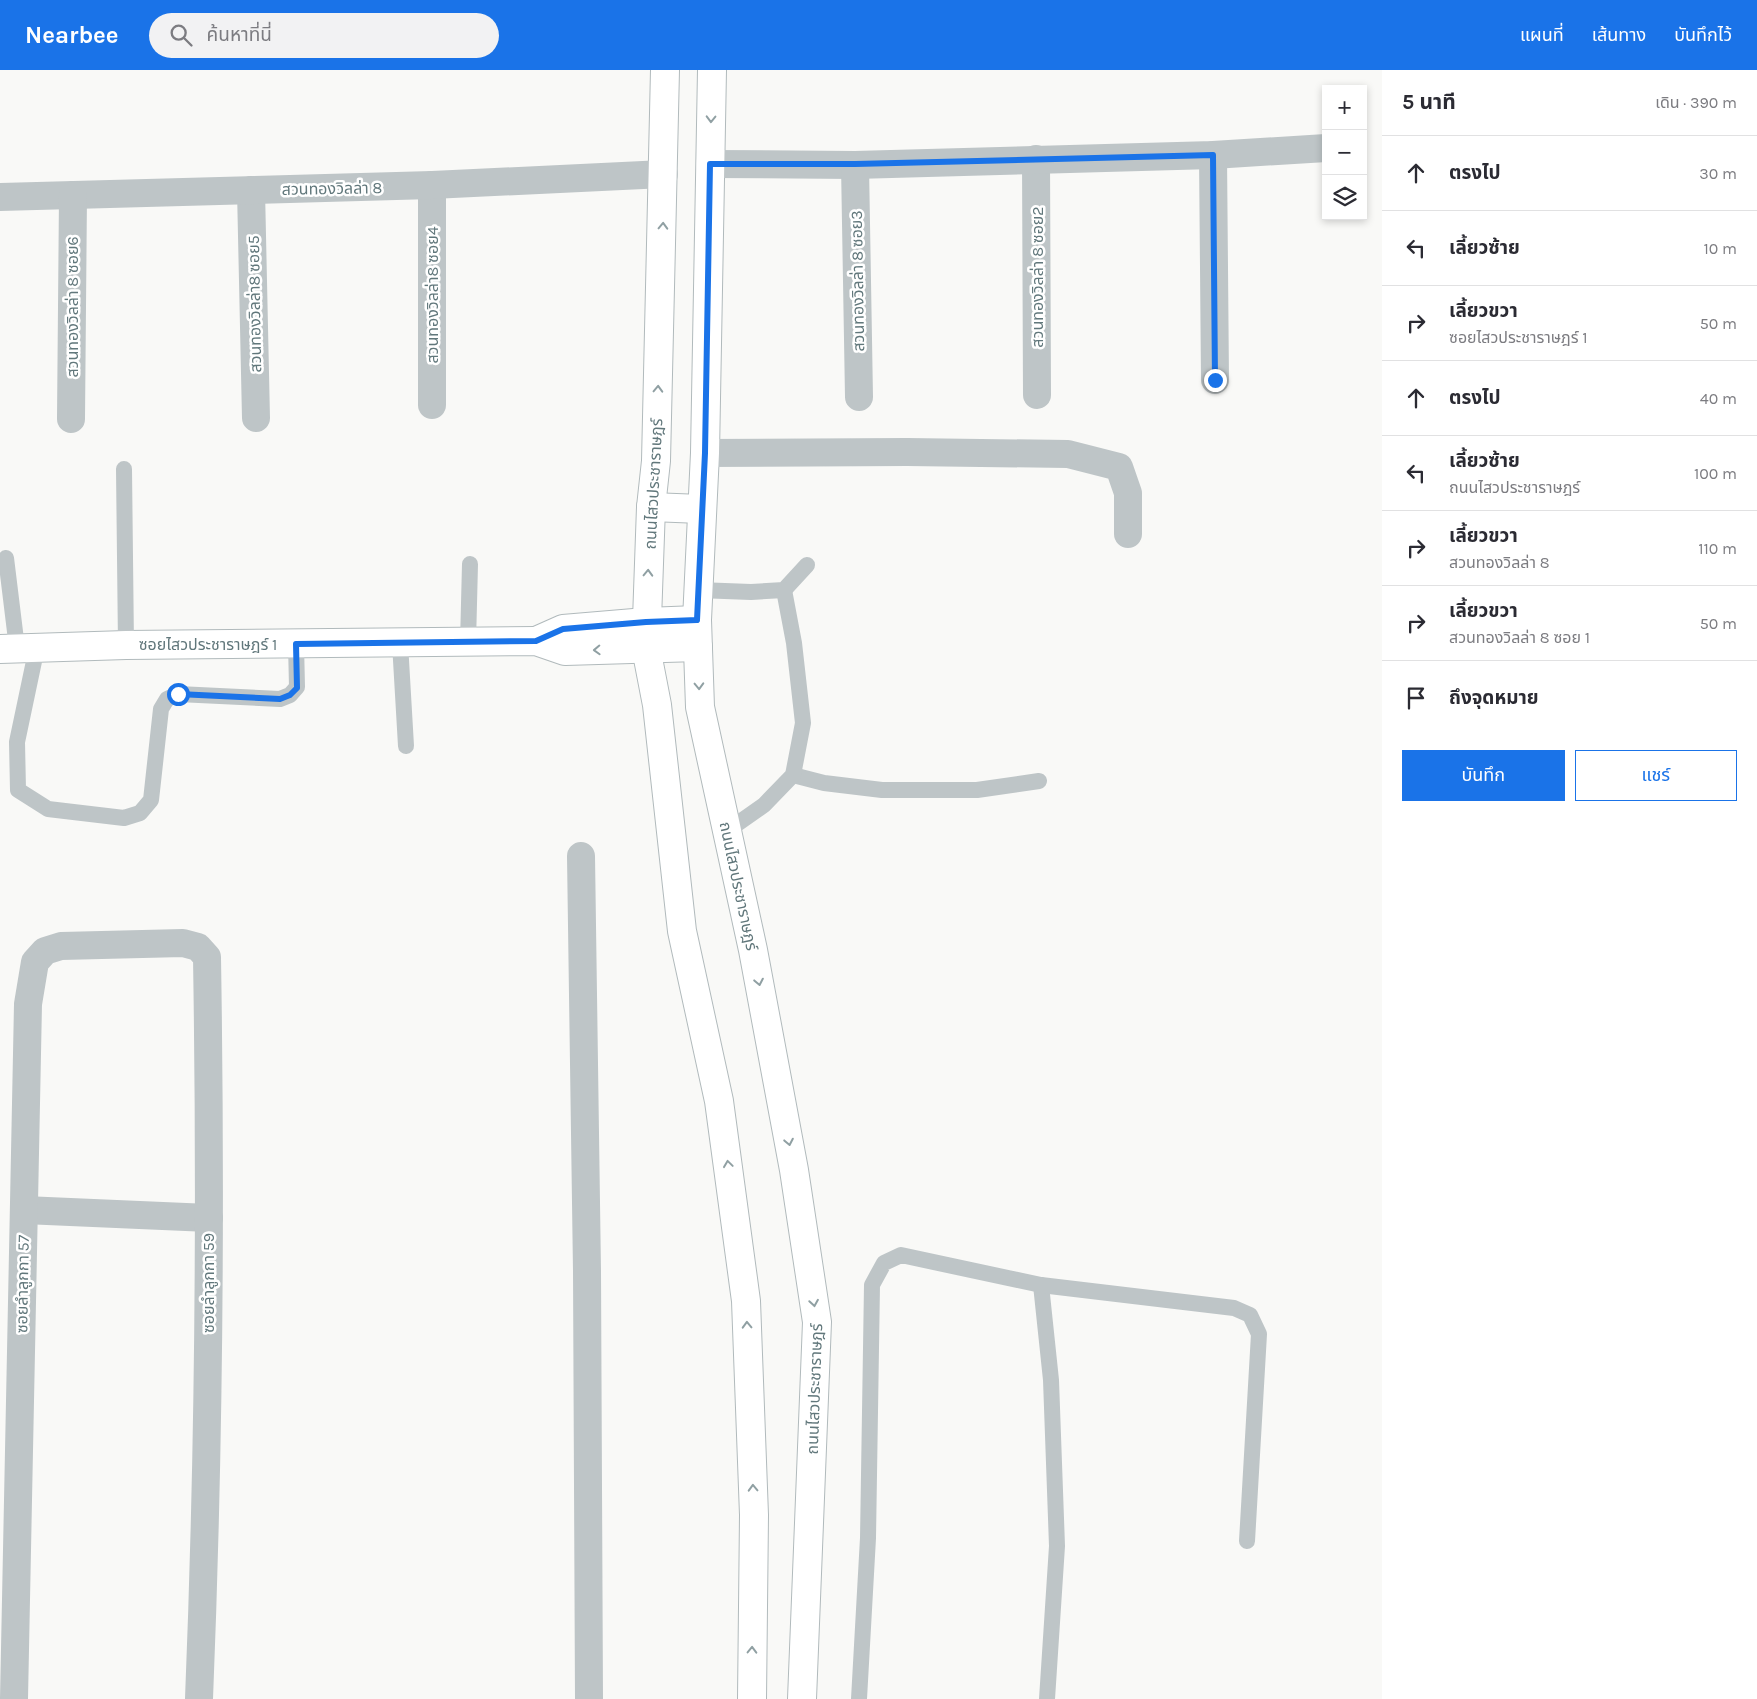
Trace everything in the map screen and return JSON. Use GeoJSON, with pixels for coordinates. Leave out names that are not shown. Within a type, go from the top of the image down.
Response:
{"type":"FeatureCollection","features":[{"type":"Feature","properties":{"kind":"main road","name":"ถนนไสวประชาราษฎร์"},"geometry":{"type":"LineString","coordinates":[[666,70],[656,461],[651,507],[646,635],[657,705],[682,931],[719,1101],[746,1301],[754,1515],[752,1699]]}},
{"type":"Feature","properties":{"kind":"main road","name":"ถนนไสวประชาราษฎร์"},"geometry":{"type":"LineString","coordinates":[[712,70],[705,453],[697,620],[700,707],[753,950],[794,1170],[817,1322],[802,1699]]}},
{"type":"Feature","properties":{"kind":"main road"},"geometry":{"type":"LineString","coordinates":[[651,507],[702,508]]}},
{"type":"Feature","properties":{"kind":"main road"},"geometry":{"type":"LineString","coordinates":[[646,635],[697,620]]}},
{"type":"Feature","properties":{"kind":"main road","name":"ซอยไสวประชาราษฎร์ 1"},"geometry":{"type":"LineString","coordinates":[[18,648],[126,645],[536,641],[563,629],[646,635]]}},
{"type":"Feature","properties":{"kind":"main road"},"geometry":{"type":"LineString","coordinates":[[646,635],[698,647]]}},
{"type":"Feature","properties":{"kind":"street"},"geometry":{"type":"LineString","coordinates":[[710,164],[855,164],[1213,155],[1322,148]]}},
{"type":"Feature","properties":{"kind":"street"},"geometry":{"type":"LineString","coordinates":[[1213,155],[1215,380]]}},
{"type":"Feature","properties":{"kind":"street","name":"สวนทองวิลล่า 8 ซอย2"},"geometry":{"type":"LineString","coordinates":[[1036,159],[1038,394]]}},
{"type":"Feature","properties":{"kind":"street","name":"สวนทองวิลล่า 8 ซอย3"},"geometry":{"type":"LineString","coordinates":[[855,164],[859,396]]}},
{"type":"Feature","properties":{"kind":"street","name":"สวนทองวิลล่า 8"},"geometry":{"type":"LineString","coordinates":[[0,197],[432,185],[664,174]]}},
{"type":"Feature","properties":{"kind":"street","name":"สวนทองวิลล่า8 ซอย4"},"geometry":{"type":"LineString","coordinates":[[432,185],[432,405]]}},
{"type":"Feature","properties":{"kind":"street","name":"สวนทองวิลล่า8 ซอย5"},"geometry":{"type":"LineString","coordinates":[[251,190],[256,418]]}},
{"type":"Feature","properties":{"kind":"street","name":"สวนทองวิลล่า 8 ซอย6"},"geometry":{"type":"LineString","coordinates":[[71,419],[73,195]]}},
{"type":"Feature","properties":{"kind":"street"},"geometry":{"type":"LineString","coordinates":[[705,453],[907,452],[1068,454],[1119,467],[1128,493],[1128,534]]}},
{"type":"Feature","properties":{"kind":"street"},"geometry":{"type":"LineString","coordinates":[[581,856],[587,1271],[589,1699]]}},
{"type":"Feature","properties":{"kind":"street","name":"ซอยลำลูกกา 59"},"geometry":{"type":"LineString","coordinates":[[122,944],[183,943],[198,947],[207,957],[210,1105],[209,1218],[203,1603],[199,1699]]}},
{"type":"Feature","properties":{"kind":"street","name":"ซอยลำลูกกา 57"},"geometry":{"type":"LineString","coordinates":[[9,1691],[24,1210],[28,1004],[35,962],[45,951],[61,946],[122,944]]}},
{"type":"Feature","properties":{"kind":"street"},"geometry":{"type":"LineString","coordinates":[[24,1210],[209,1218]]}},
{"type":"Feature","properties":{"kind":"lane"},"geometry":{"type":"LineString","coordinates":[[124,469],[126,645]]}},
{"type":"Feature","properties":{"kind":"lane"},"geometry":{"type":"LineString","coordinates":[[6,558],[18,648],[18,790],[48,809],[124,818],[140,813],[151,800],[161,709],[167,699],[178,694],[280,699],[290,695],[297,688],[296,644]]}},
{"type":"Feature","properties":{"kind":"lane"},"geometry":{"type":"LineString","coordinates":[[468,643],[470,564]]}},
{"type":"Feature","properties":{"kind":"lane"},"geometry":{"type":"LineString","coordinates":[[698,590],[751,592],[784,590],[807,564]]}},
{"type":"Feature","properties":{"kind":"lane"},"geometry":{"type":"LineString","coordinates":[[727,831],[764,806],[794,775],[803,723],[794,643],[784,590]]}},
{"type":"Feature","properties":{"kind":"lane"},"geometry":{"type":"LineString","coordinates":[[400,643],[406,746]]}},
{"type":"Feature","properties":{"kind":"lane"},"geometry":{"type":"LineString","coordinates":[[794,775],[824,783],[882,790],[977,790],[1039,781]]}},
{"type":"Feature","properties":{"kind":"lane"},"geometry":{"type":"LineString","coordinates":[[859,1699],[868,1538],[872,1285],[884,1264],[901,1255],[1041,1285],[1234,1308],[1250,1315],[1259,1334],[1247,1541]]}},
{"type":"Feature","properties":{"kind":"lane"},"geometry":{"type":"LineString","coordinates":[[1041,1285],[1051,1380],[1057,1546],[1047,1699]]}},
{"type":"Feature","properties":{"kind":"route"},"geometry":{"type":"LineString","coordinates":[[178,694],[280,699],[290,695],[297,688],[296,644],[536,641],[563,629],[697,620],[705,453],[710,164],[855,164],[1213,155],[1215,380]]}}]}
